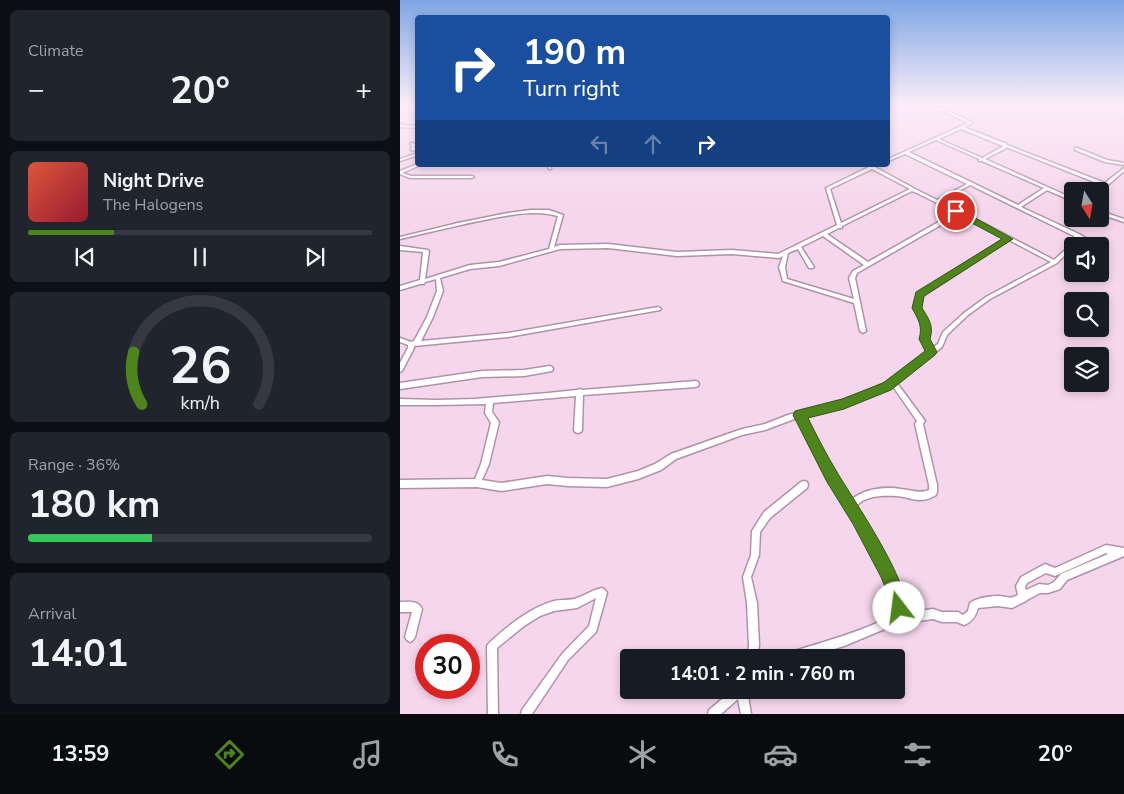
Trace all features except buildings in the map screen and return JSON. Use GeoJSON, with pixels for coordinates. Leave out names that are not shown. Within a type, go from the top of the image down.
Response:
{"type":"FeatureCollection","features":[{"type":"Feature","properties":{"kind":"street"},"geometry":{"type":"LineString","coordinates":[[990,138],[1099,182]]}},
{"type":"Feature","properties":{"kind":"street"},"geometry":{"type":"LineString","coordinates":[[890,159],[936,139],[1064,195]]}},
{"type":"Feature","properties":{"kind":"street"},"geometry":{"type":"LineString","coordinates":[[412,144],[414,145],[412,149],[415,150]]}},
{"type":"Feature","properties":{"kind":"street"},"geometry":{"type":"LineString","coordinates":[[980,160],[1004,148],[1005,144]]}},
{"type":"Feature","properties":{"kind":"street"},"geometry":{"type":"LineString","coordinates":[[1076,149],[1106,161],[1124,164]]}},
{"type":"Feature","properties":{"kind":"street"},"geometry":{"type":"LineString","coordinates":[[905,152],[1081,237]]}},
{"type":"Feature","properties":{"kind":"street"},"geometry":{"type":"LineString","coordinates":[[400,160],[415,153]]}},
{"type":"Feature","properties":{"kind":"street"},"geometry":{"type":"LineString","coordinates":[[400,173],[415,166]]}},
{"type":"Feature","properties":{"kind":"street"},"geometry":{"type":"LineString","coordinates":[[840,227],[828,188],[872,168],[1055,262]]}},
{"type":"Feature","properties":{"kind":"street"},"geometry":{"type":"LineString","coordinates":[[1109,182],[1124,170]]}},
{"type":"Feature","properties":{"kind":"street"},"geometry":{"type":"LineString","coordinates":[[400,173],[410,177],[472,177]]}},
{"type":"Feature","properties":{"kind":"street"},"geometry":{"type":"LineString","coordinates":[[938,202],[970,184]]}},
{"type":"Feature","properties":{"kind":"street"},"geometry":{"type":"LineString","coordinates":[[1018,207],[1047,188]]}},
{"type":"Feature","properties":{"kind":"street"},"geometry":{"type":"LineString","coordinates":[[400,288],[422,283],[470,267],[501,264],[551,248],[608,246],[677,254],[732,252],[776,256],[840,227],[906,192],[915,190]]}},
{"type":"Feature","properties":{"kind":"street"},"geometry":{"type":"LineString","coordinates":[[863,331],[853,274],[951,217],[956,211]]}},
{"type":"Feature","properties":{"kind":"street"},"geometry":{"type":"LineString","coordinates":[[400,238],[479,220],[524,213],[554,212],[561,215],[551,248]]}},
{"type":"Feature","properties":{"kind":"street"},"geometry":{"type":"LineString","coordinates":[[1109,215],[1124,221]]}},
{"type":"Feature","properties":{"kind":"street"},"geometry":{"type":"LineString","coordinates":[[824,234],[868,265]]}},
{"type":"Feature","properties":{"kind":"street"},"geometry":{"type":"LineString","coordinates":[[400,484],[477,483],[501,486],[544,480],[607,482],[638,475],[658,467],[674,456],[742,432],[765,427],[799,415],[850,401],[893,382],[942,343],[945,334],[981,303],[1055,262],[1076,242],[1077,235]]}},
{"type":"Feature","properties":{"kind":"street"},"geometry":{"type":"LineString","coordinates":[[931,352],[925,339],[927,331],[925,322],[917,308],[920,295],[1008,239]]}},
{"type":"Feature","properties":{"kind":"street"},"geometry":{"type":"LineString","coordinates":[[798,247],[811,267]]}},
{"type":"Feature","properties":{"kind":"street"},"geometry":{"type":"LineString","coordinates":[[400,248],[426,251],[422,283]]}},
{"type":"Feature","properties":{"kind":"street"},"geometry":{"type":"LineString","coordinates":[[786,253],[782,266],[785,280],[857,302]]}},
{"type":"Feature","properties":{"kind":"street"},"geometry":{"type":"LineString","coordinates":[[400,369],[430,317],[441,289],[438,278]]}},
{"type":"Feature","properties":{"kind":"street"},"geometry":{"type":"LineString","coordinates":[[400,340],[413,344],[508,335],[658,309]]}},
{"type":"Feature","properties":{"kind":"street"},"geometry":{"type":"LineString","coordinates":[[400,386],[482,374],[519,373],[550,369]]}},
{"type":"Feature","properties":{"kind":"street"},"geometry":{"type":"LineString","coordinates":[[852,508],[854,502],[869,495],[892,492],[924,496],[933,492],[919,424],[921,421],[893,382]]}},
{"type":"Feature","properties":{"kind":"street"},"geometry":{"type":"LineString","coordinates":[[400,402],[490,401],[580,392],[696,384]]}},
{"type":"Feature","properties":{"kind":"street"},"geometry":{"type":"LineString","coordinates":[[578,430],[580,392]]}},
{"type":"Feature","properties":{"kind":"street"},"geometry":{"type":"LineString","coordinates":[[477,483],[485,464],[494,426],[494,421],[488,413],[490,401]]}},
{"type":"Feature","properties":{"kind":"street"},"geometry":{"type":"LineString","coordinates":[[799,415],[832,477],[852,508],[883,565],[896,593],[899,608],[895,619]]}},
{"type":"Feature","properties":{"kind":"street"},"geometry":{"type":"LineString","coordinates":[[753,649],[752,603],[747,577],[755,555],[756,531],[766,515],[804,485]]}},
{"type":"Feature","properties":{"kind":"street"},"geometry":{"type":"LineString","coordinates":[[1023,598],[1020,586],[1023,581],[1045,568],[1055,572],[1107,549],[1123,552]]}},
{"type":"Feature","properties":{"kind":"street"},"geometry":{"type":"LineString","coordinates":[[817,649],[844,641],[895,619],[935,614],[942,617],[958,617],[964,620],[972,613],[973,606],[976,604],[998,601],[1012,603],[1038,588],[1046,590],[1057,586],[1064,577],[1123,552]]}},
{"type":"Feature","properties":{"kind":"street"},"geometry":{"type":"LineString","coordinates":[[493,714],[492,646],[525,621],[546,609],[574,604],[601,593],[602,596],[593,629],[565,657],[526,714]]}},
{"type":"Feature","properties":{"kind":"street"},"geometry":{"type":"LineString","coordinates":[[400,607],[415,607],[417,609],[410,637]]}},
{"type":"Feature","properties":{"kind":"street"},"geometry":{"type":"LineString","coordinates":[[713,714],[730,699]]}},
{"type":"Feature","properties":{"kind":"street"},"geometry":{"type":"LineString","coordinates":[[743,699],[746,714]]}},
{"type":"Feature","properties":{"kind":"route"},"geometry":{"type":"LineString","coordinates":[[899,608],[896,593],[886,572],[799,415],[844,403],[879,390],[887,386],[916,362],[926,358],[931,352],[925,339],[927,326],[917,308],[920,295],[925,290],[972,263],[1008,239],[956,211]]}}]}
